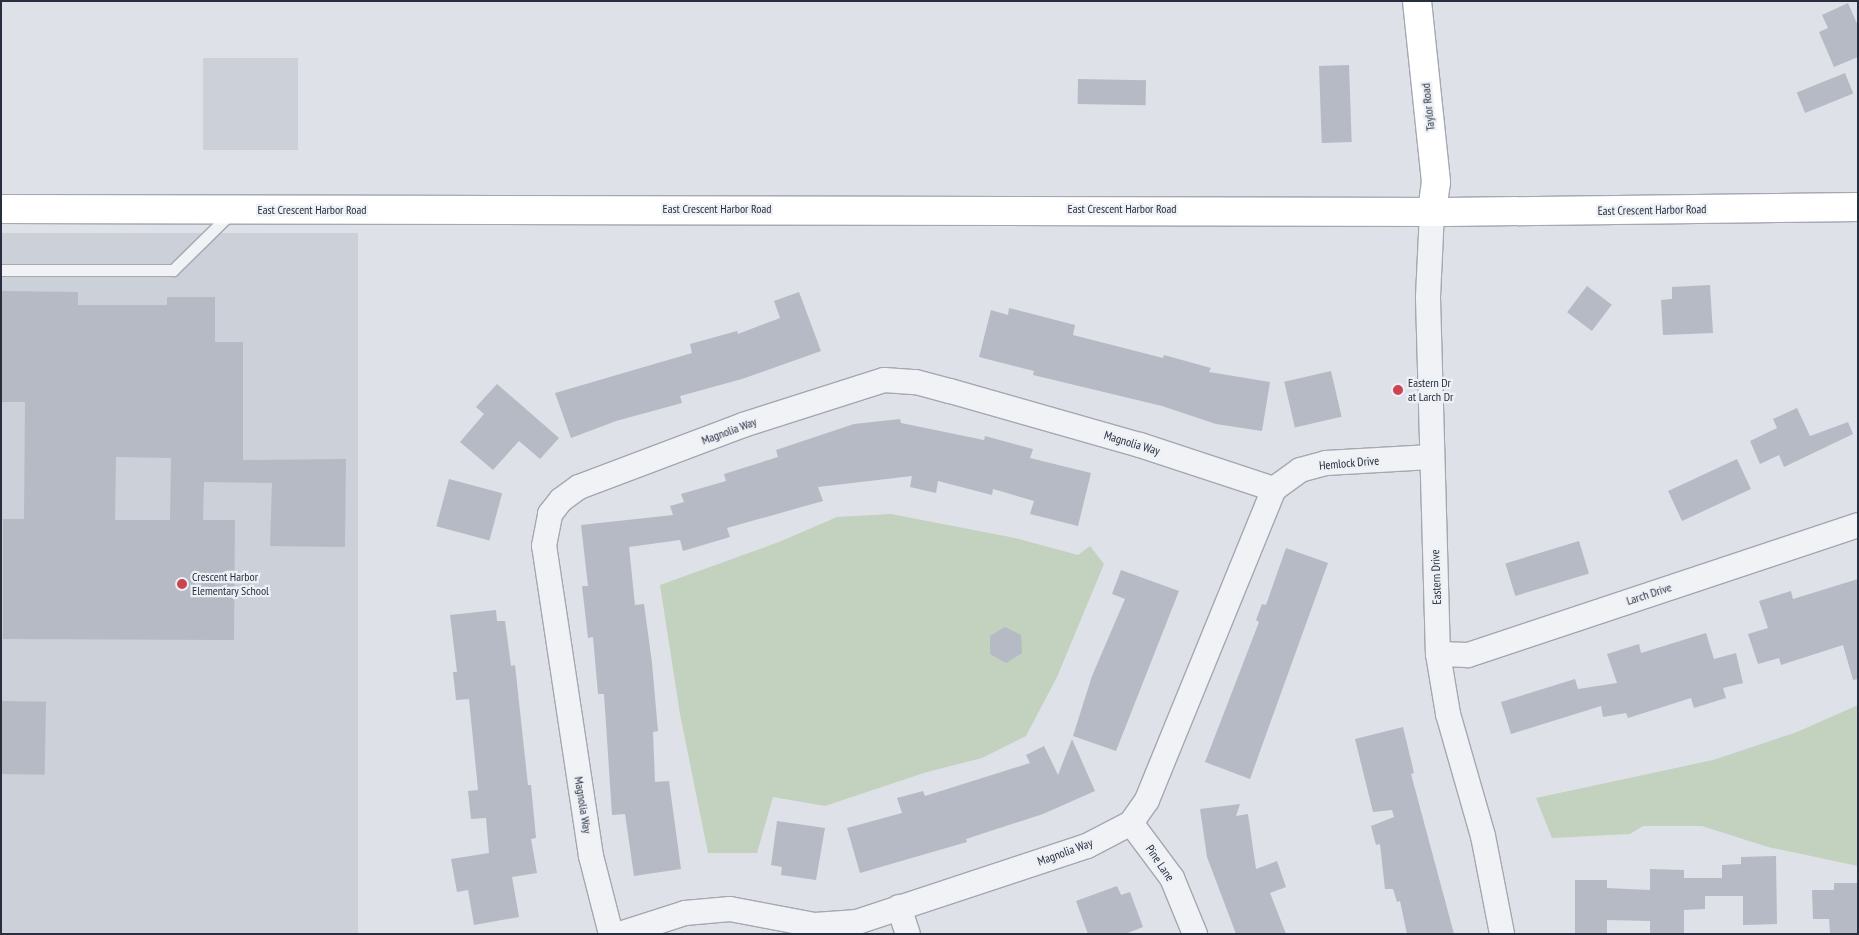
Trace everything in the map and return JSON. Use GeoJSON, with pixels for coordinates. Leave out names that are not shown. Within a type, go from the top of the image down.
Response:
{"type":"FeatureCollection","features":[{"type":"Feature","properties":{"kind":"street","name":"Taylor Road"},"geometry":{"type":"LineString","coordinates":[[1417,1],[1439,212]]}},
{"type":"Feature","properties":{"kind":"street","name":"East Crescent Harbor Road"},"geometry":{"type":"LineString","coordinates":[[1,209],[1439,212],[1858,208]]}},
{"type":"Feature","properties":{"kind":"street","name":"Eastern Drive"},"geometry":{"type":"LineString","coordinates":[[1439,212],[1428,298],[1438,654],[1448,714],[1483,836],[1502,934]]}},
{"type":"Feature","properties":{"kind":"street","name":"Magnolia Way"},"geometry":{"type":"LineString","coordinates":[[611,934],[591,856],[544,546],[550,514],[561,500],[579,487],[744,425],[884,380],[916,382],[950,391],[1140,445],[1274,490],[1147,800],[1131,822],[1087,846],[857,922],[815,925],[730,909],[685,913],[620,934]]}},
{"type":"Feature","properties":{"kind":"street","name":"Hemlock Drive"},"geometry":{"type":"LineString","coordinates":[[1274,490],[1300,470],[1326,463],[1431,457]]}},
{"type":"Feature","properties":{"kind":"street","name":"Larch Drive"},"geometry":{"type":"LineString","coordinates":[[1438,654],[1468,655],[1858,525]]}},
{"type":"Feature","properties":{"kind":"street","name":"Pine Lane"},"geometry":{"type":"LineString","coordinates":[[1131,822],[1172,878],[1195,934]]}},
{"type":"Feature","properties":{"kind":"street"},"geometry":{"type":"LineString","coordinates":[[899,907],[908,934]]}},
{"type":"Feature","properties":{"kind":"lane"},"geometry":{"type":"LineString","coordinates":[[1,270],[173,270],[234,210]]}},
{"type":"Feature","properties":{"kind":"shaded area"},"geometry":{"type":"Polygon","coordinates":[[[203,58],[298,58],[298,150],[203,150],[203,58]]]}},
{"type":"Feature","properties":{"kind":"shaded area","name":"Crescent Harbor Elementary School"},"geometry":{"type":"Polygon","coordinates":[[[1,233],[358,233],[358,934],[1,934],[1,233]]]}},
{"type":"Feature","properties":{"kind":"green space"},"geometry":{"type":"Polygon","coordinates":[[[891,514],[1015,538],[1078,555],[1090,546],[1104,564],[1057,677],[1026,736],[982,758],[927,772],[825,806],[773,797],[757,853],[708,853],[680,714],[660,585],[779,542],[837,517],[891,514]]]}},
{"type":"Feature","properties":{"kind":"green space"},"geometry":{"type":"Polygon","coordinates":[[[1858,705],[1858,866],[1768,847],[1702,826],[1643,826],[1630,834],[1552,838],[1536,798],[1713,760],[1797,732],[1858,705]]]}},
{"type":"Feature","properties":{"kind":"building"},"geometry":{"type":"Polygon","coordinates":[[[1848,3],[1858,26],[1858,57],[1834,67],[1819,32],[1828,28],[1822,15],[1848,3]]]}},
{"type":"Feature","properties":{"kind":"building"},"geometry":{"type":"Polygon","coordinates":[[[1349,65],[1352,142],[1322,143],[1319,66],[1349,65]]]}},
{"type":"Feature","properties":{"kind":"building"},"geometry":{"type":"Polygon","coordinates":[[[1845,73],[1853,93],[1805,113],[1797,92],[1845,73]]]}},
{"type":"Feature","properties":{"kind":"building"},"geometry":{"type":"Polygon","coordinates":[[[1078,79],[1146,80],[1146,105],[1078,104],[1078,79]]]}},
{"type":"Feature","properties":{"kind":"building"},"geometry":{"type":"Polygon","coordinates":[[[1710,285],[1713,333],[1663,335],[1661,300],[1672,299],[1672,287],[1710,285]]]}},
{"type":"Feature","properties":{"kind":"building"},"geometry":{"type":"Polygon","coordinates":[[[1587,286],[1612,305],[1592,331],[1567,312],[1587,286]]]}},
{"type":"Feature","properties":{"kind":"building"},"geometry":{"type":"Polygon","coordinates":[[[1,291],[78,292],[78,305],[167,305],[167,297],[215,297],[215,342],[243,342],[243,460],[346,459],[345,547],[270,546],[272,483],[204,482],[203,520],[235,520],[234,640],[3,639],[3,519],[24,519],[25,402],[1,402],[1,291]],[[116,457],[115,520],[170,520],[171,458],[116,457]]]}},
{"type":"Feature","properties":{"kind":"building"},"geometry":{"type":"Polygon","coordinates":[[[799,292],[821,351],[742,379],[680,396],[682,403],[616,421],[571,438],[555,393],[692,353],[690,344],[737,331],[738,334],[780,318],[774,301],[799,292]]]}},
{"type":"Feature","properties":{"kind":"building"},"geometry":{"type":"Polygon","coordinates":[[[1009,308],[1075,325],[1073,335],[1163,358],[1164,355],[1211,368],[1209,372],[1270,382],[1262,431],[1216,424],[1162,406],[1033,375],[1034,371],[979,357],[991,310],[1008,315],[1009,308]]]}},
{"type":"Feature","properties":{"kind":"building"},"geometry":{"type":"Polygon","coordinates":[[[1331,371],[1342,417],[1295,428],[1284,382],[1331,371]]]}},
{"type":"Feature","properties":{"kind":"building"},"geometry":{"type":"Polygon","coordinates":[[[497,384],[559,438],[540,459],[519,441],[493,470],[460,442],[484,414],[476,407],[497,384]]]}},
{"type":"Feature","properties":{"kind":"building"},"geometry":{"type":"Polygon","coordinates":[[[1797,408],[1810,436],[1848,422],[1853,434],[1784,467],[1779,455],[1760,464],[1750,441],[1777,428],[1773,419],[1797,408]]]}},
{"type":"Feature","properties":{"kind":"building"},"geometry":{"type":"Polygon","coordinates":[[[900,419],[901,423],[984,440],[985,436],[1033,449],[1030,458],[1091,473],[1078,526],[1030,514],[1034,501],[993,489],[992,495],[938,481],[936,493],[910,487],[912,476],[818,487],[823,501],[727,528],[730,537],[683,551],[680,540],[629,547],[635,605],[644,604],[652,663],[658,731],[653,732],[655,782],[669,781],[681,869],[634,876],[625,814],[612,815],[604,694],[598,694],[593,637],[588,638],[582,586],[588,586],[581,525],[673,515],[670,506],[684,502],[681,494],[726,481],[724,474],[778,457],[776,450],[854,424],[900,419]]]}},
{"type":"Feature","properties":{"kind":"building"},"geometry":{"type":"Polygon","coordinates":[[[1737,459],[1751,489],[1682,521],[1668,491],[1737,459]]]}},
{"type":"Feature","properties":{"kind":"building"},"geometry":{"type":"Polygon","coordinates":[[[449,479],[502,493],[489,541],[436,526],[449,479]]]}},
{"type":"Feature","properties":{"kind":"building"},"geometry":{"type":"Polygon","coordinates":[[[1579,541],[1589,574],[1515,596],[1505,564],[1579,541]]]}},
{"type":"Feature","properties":{"kind":"building"},"geometry":{"type":"Polygon","coordinates":[[[1286,548],[1328,563],[1250,779],[1205,762],[1259,622],[1256,620],[1262,604],[1266,605],[1286,548]]]}},
{"type":"Feature","properties":{"kind":"building"},"geometry":{"type":"Polygon","coordinates":[[[1121,570],[1179,591],[1116,751],[1073,736],[1092,676],[1125,599],[1112,594],[1121,570]]]}},
{"type":"Feature","properties":{"kind":"building"},"geometry":{"type":"Polygon","coordinates":[[[1858,579],[1858,679],[1853,680],[1843,645],[1781,665],[1779,658],[1758,664],[1748,634],[1768,628],[1759,601],[1791,591],[1793,599],[1858,579]]]}},
{"type":"Feature","properties":{"kind":"building"},"geometry":{"type":"Polygon","coordinates":[[[496,610],[497,621],[505,621],[511,666],[515,665],[528,785],[531,785],[536,838],[531,839],[537,873],[512,877],[519,917],[474,925],[468,890],[457,892],[451,859],[489,853],[486,818],[471,819],[468,791],[478,790],[469,699],[456,700],[453,672],[457,672],[450,615],[496,610]]]}},
{"type":"Feature","properties":{"kind":"building"},"geometry":{"type":"Polygon","coordinates":[[[1005,627],[1021,635],[1022,653],[1006,663],[990,654],[990,636],[1005,627]]]}},
{"type":"Feature","properties":{"kind":"building"},"geometry":{"type":"Polygon","coordinates":[[[1706,633],[1714,659],[1736,653],[1743,683],[1723,688],[1726,698],[1694,708],[1691,698],[1628,718],[1626,713],[1603,717],[1601,706],[1511,734],[1501,702],[1575,679],[1578,689],[1617,683],[1607,654],[1639,644],[1641,653],[1706,633]]]}},
{"type":"Feature","properties":{"kind":"building"},"geometry":{"type":"Polygon","coordinates":[[[1,701],[46,702],[45,775],[1,774],[1,701]]]}},
{"type":"Feature","properties":{"kind":"building"},"geometry":{"type":"Polygon","coordinates":[[[1403,727],[1414,773],[1411,774],[1454,934],[1407,934],[1400,901],[1397,902],[1393,889],[1385,889],[1380,844],[1376,845],[1371,826],[1394,817],[1392,810],[1373,812],[1355,739],[1403,727]]]}},
{"type":"Feature","properties":{"kind":"building"},"geometry":{"type":"Polygon","coordinates":[[[1072,739],[1095,791],[1043,814],[966,839],[967,842],[860,873],[847,828],[902,813],[897,798],[923,791],[925,796],[1030,763],[1026,755],[1044,746],[1058,775],[1072,739]]]}},
{"type":"Feature","properties":{"kind":"building"},"geometry":{"type":"Polygon","coordinates":[[[1240,804],[1236,816],[1248,814],[1256,869],[1277,861],[1286,887],[1270,893],[1286,934],[1236,934],[1207,857],[1200,809],[1240,804]]]}},
{"type":"Feature","properties":{"kind":"building"},"geometry":{"type":"Polygon","coordinates":[[[777,821],[825,828],[816,880],[781,875],[782,867],[771,865],[777,821]]]}},
{"type":"Feature","properties":{"kind":"building"},"geometry":{"type":"Polygon","coordinates":[[[1776,856],[1777,924],[1743,925],[1743,896],[1705,896],[1705,909],[1684,910],[1684,934],[1650,934],[1650,921],[1607,920],[1607,934],[1575,934],[1575,880],[1607,880],[1607,888],[1650,890],[1650,869],[1684,870],[1684,878],[1722,878],[1722,865],[1741,864],[1741,857],[1776,856]]]}},
{"type":"Feature","properties":{"kind":"building"},"geometry":{"type":"Polygon","coordinates":[[[1834,883],[1858,883],[1858,934],[1830,934],[1829,919],[1813,919],[1812,890],[1834,890],[1834,883]]]}},
{"type":"Feature","properties":{"kind":"building"},"geometry":{"type":"Polygon","coordinates":[[[1117,886],[1121,895],[1130,892],[1143,927],[1125,934],[1088,934],[1076,901],[1117,886]]]}},
{"type":"Feature","properties":{"kind":"place","name":"Eastern Dr at Larch Dr"},"geometry":{"type":"Point","coordinates":[1398,390]}},
{"type":"Feature","properties":{"kind":"place","name":"Crescent Harbor Elementary School"},"geometry":{"type":"Point","coordinates":[182,584]}}]}
